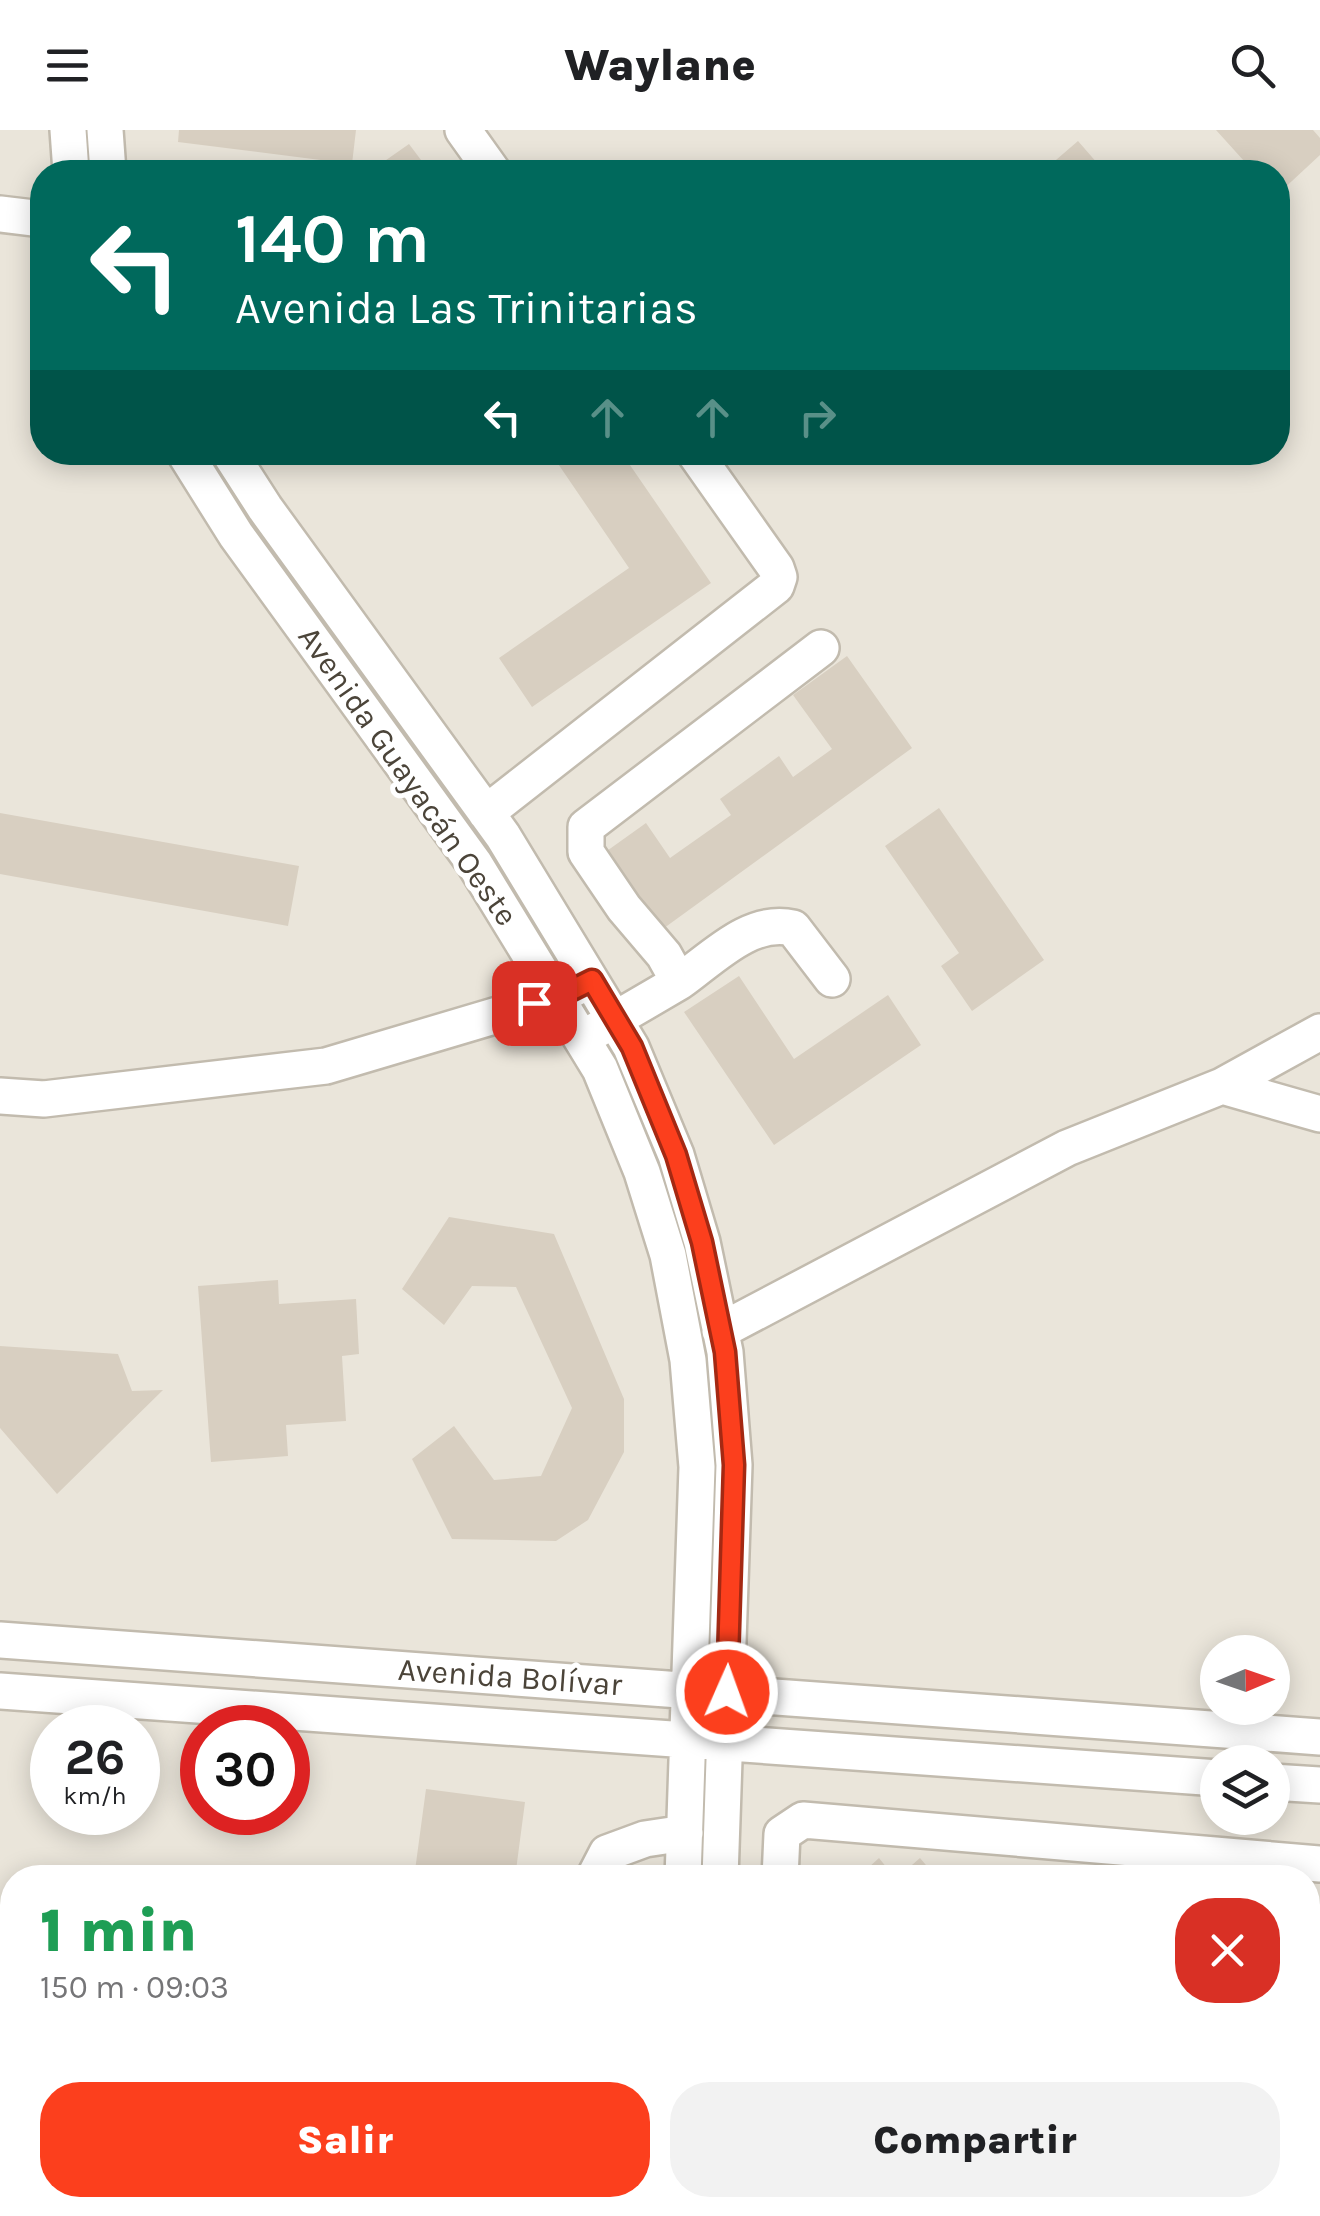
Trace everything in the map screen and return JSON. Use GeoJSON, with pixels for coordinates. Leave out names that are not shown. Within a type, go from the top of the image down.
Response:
{"type":"FeatureCollection","features":[{"type":"Feature","properties":{"kind":"street"},"geometry":{"type":"LineString","coordinates":[[68,130],[70,160]]}},
{"type":"Feature","properties":{"kind":"street"},"geometry":{"type":"LineString","coordinates":[[105,130],[107,160]]}},
{"type":"Feature","properties":{"kind":"street"},"geometry":{"type":"LineString","coordinates":[[463,130],[485,160]]}},
{"type":"Feature","properties":{"kind":"street"},"geometry":{"type":"LineString","coordinates":[[0,214],[30,218]]}},
{"type":"Feature","properties":{"kind":"street","name":"Avenida Guayacán Oeste"},"geometry":{"type":"LineString","coordinates":[[192,465],[236,535],[474,863],[600,1069],[642,1172],[668,1255],[688,1360],[697,1468],[684,1865]]}},
{"type":"Feature","properties":{"kind":"street","name":"Avenida Guayacán Oeste"},"geometry":{"type":"LineString","coordinates":[[238,465],[486,814],[592,980],[632,1047],[676,1155],[702,1242],[725,1352],[734,1465],[720,1865]]}},
{"type":"Feature","properties":{"kind":"street"},"geometry":{"type":"LineString","coordinates":[[486,814],[776,586],[780,577],[776,568],[703,465]]}},
{"type":"Feature","properties":{"kind":"street"},"geometry":{"type":"LineString","coordinates":[[679,982],[586,852],[586,827],[821,648]]}},
{"type":"Feature","properties":{"kind":"street"},"geometry":{"type":"LineString","coordinates":[[582,1039],[679,982],[756,928],[776,924],[794,928],[832,978]]}},
{"type":"Feature","properties":{"kind":"street"},"geometry":{"type":"LineString","coordinates":[[0,1096],[44,1098],[326,1066],[558,997],[592,980]]}},
{"type":"Feature","properties":{"kind":"street"},"geometry":{"type":"LineString","coordinates":[[720,1331],[1067,1148],[1222,1086],[1320,1032]]}},
{"type":"Feature","properties":{"kind":"street"},"geometry":{"type":"LineString","coordinates":[[1222,1086],[1320,1114]]}},
{"type":"Feature","properties":{"kind":"street","name":"Avenida Bolívar"},"geometry":{"type":"LineString","coordinates":[[0,1640],[1320,1737]]}},
{"type":"Feature","properties":{"kind":"street","name":"Avenida Bolívar"},"geometry":{"type":"LineString","coordinates":[[0,1691],[1200,1777]]}},
{"type":"Feature","properties":{"kind":"street"},"geometry":{"type":"LineString","coordinates":[[1290,1783],[1320,1785]]}},
{"type":"Feature","properties":{"kind":"street"},"geometry":{"type":"LineString","coordinates":[[781,1865],[782,1834],[803,1820],[1320,1864]]}},
{"type":"Feature","properties":{"kind":"street"},"geometry":{"type":"LineString","coordinates":[[601,1865],[607,1853],[645,1839],[685,1833]]}},
{"type":"Feature","properties":{"kind":"shaded area"},"geometry":{"type":"Polygon","coordinates":[[[0,130],[1320,130],[1320,1865],[0,1865],[0,130]]]}},
{"type":"Feature","properties":{"kind":"building"},"geometry":{"type":"Polygon","coordinates":[[[179,130],[356,130],[352,160],[320,160],[178,142],[179,130]]]}},
{"type":"Feature","properties":{"kind":"building"},"geometry":{"type":"Polygon","coordinates":[[[1216,130],[1313,130],[1320,138],[1320,155],[1290,183],[1290,160],[1243,160],[1216,130]]]}},
{"type":"Feature","properties":{"kind":"building"},"geometry":{"type":"Polygon","coordinates":[[[1078,141],[1095,160],[1056,160],[1078,141]]]}},
{"type":"Feature","properties":{"kind":"building"},"geometry":{"type":"Polygon","coordinates":[[[409,144],[421,160],[386,160],[409,144]]]}},
{"type":"Feature","properties":{"kind":"building"},"geometry":{"type":"Polygon","coordinates":[[[559,465],[630,465],[711,583],[532,707],[499,658],[629,568],[559,465]]]}},
{"type":"Feature","properties":{"kind":"building"},"geometry":{"type":"Polygon","coordinates":[[[847,656],[912,748],[660,931],[604,853],[646,823],[670,858],[731,815],[720,799],[779,756],[793,777],[832,749],[793,695],[847,656]]]}},
{"type":"Feature","properties":{"kind":"building"},"geometry":{"type":"Polygon","coordinates":[[[939,808],[1044,960],[972,1011],[941,966],[959,953],[885,846],[939,808]]]}},
{"type":"Feature","properties":{"kind":"building"},"geometry":{"type":"Polygon","coordinates":[[[0,813],[299,866],[288,926],[0,874],[0,813]]]}},
{"type":"Feature","properties":{"kind":"building"},"geometry":{"type":"Polygon","coordinates":[[[739,976],[794,1059],[888,995],[921,1045],[774,1145],[684,1012],[739,976]]]}},
{"type":"Feature","properties":{"kind":"building"},"geometry":{"type":"Polygon","coordinates":[[[449,1217],[554,1234],[624,1399],[624,1452],[588,1520],[556,1541],[452,1539],[412,1459],[454,1426],[494,1480],[541,1476],[572,1408],[516,1287],[472,1286],[444,1325],[402,1289],[449,1217]]]}},
{"type":"Feature","properties":{"kind":"building"},"geometry":{"type":"Polygon","coordinates":[[[278,1280],[279,1304],[356,1299],[359,1354],[342,1356],[346,1421],[286,1425],[288,1456],[211,1462],[198,1286],[278,1280]]]}},
{"type":"Feature","properties":{"kind":"building"},"geometry":{"type":"Polygon","coordinates":[[[0,1346],[118,1354],[132,1391],[163,1390],[57,1494],[0,1428],[0,1346]]]}},
{"type":"Feature","properties":{"kind":"building"},"geometry":{"type":"Polygon","coordinates":[[[426,1789],[525,1802],[517,1865],[416,1865],[426,1789]]]}},
{"type":"Feature","properties":{"kind":"route"},"geometry":{"type":"LineString","coordinates":[[534,1003],[558,997],[592,980],[632,1047],[676,1155],[702,1242],[725,1352],[734,1465],[727,1692]]}}]}
